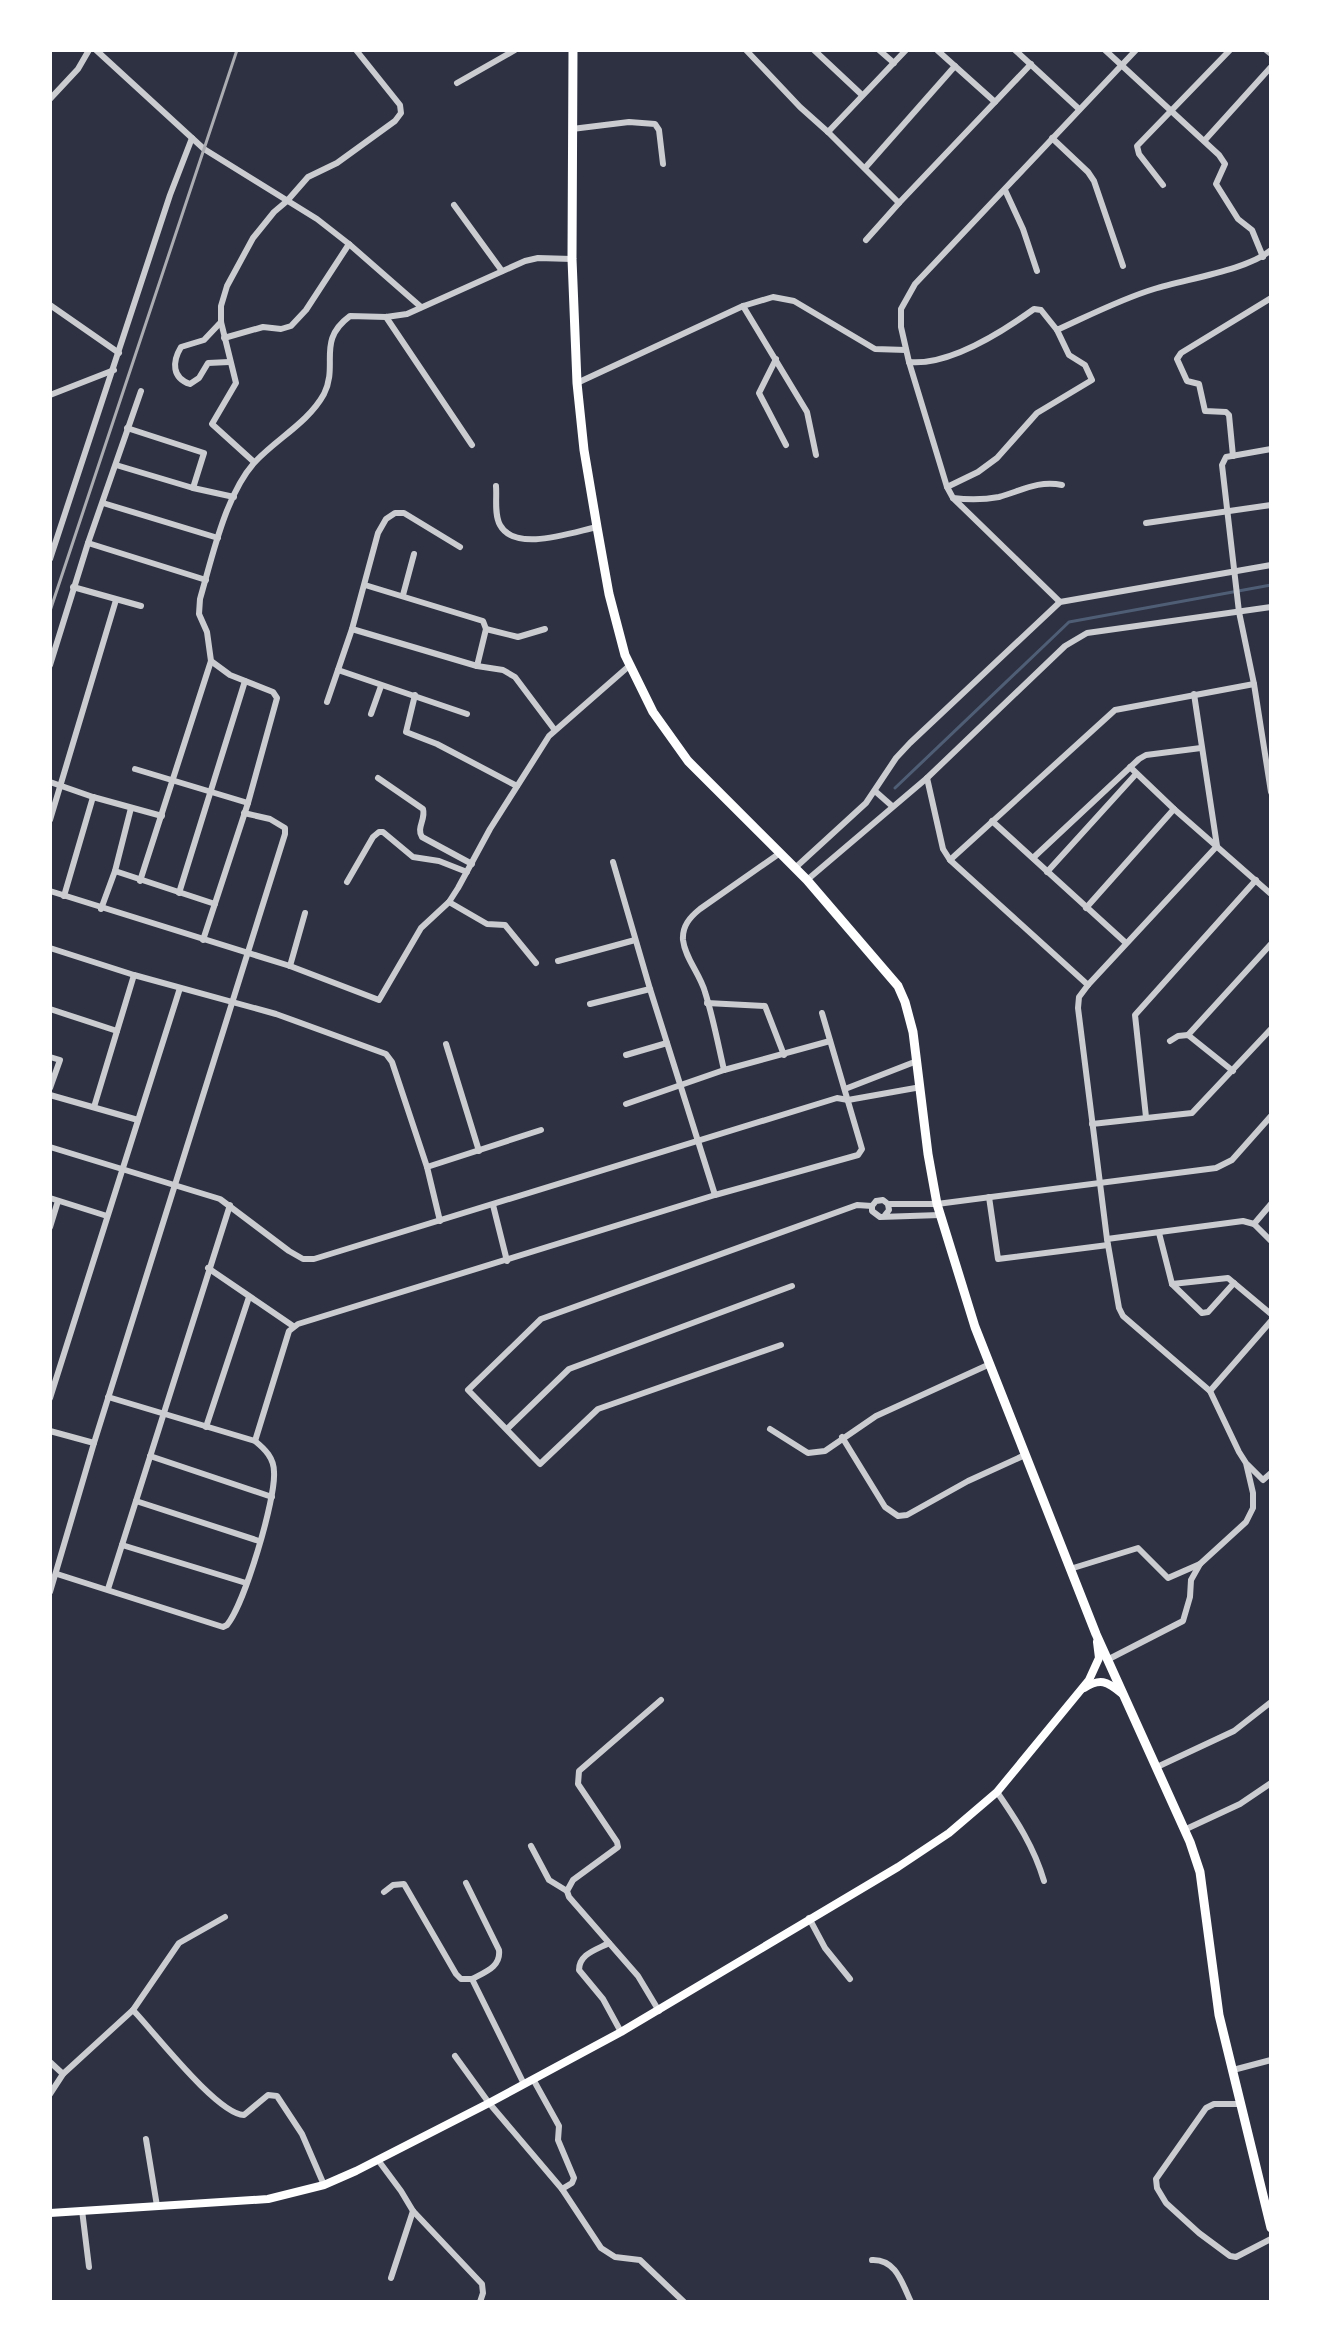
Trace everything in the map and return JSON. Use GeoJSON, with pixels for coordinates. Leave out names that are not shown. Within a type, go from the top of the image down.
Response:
{"type":"FeatureCollection","features":[{"type":"Feature","properties":{"kind":"main road"},"geometry":{"type":"LineString","coordinates":[[573,50],[572,259],[577,383],[584,450],[609,594],[629,666],[661,726],[688,761],[807,880],[898,986],[905,1002],[917,1061],[937,1204],[975,1327],[1096,1634],[1157,1767],[1200,1872],[1219,2015],[1268,2201],[1271,2228]]}},
{"type":"Feature","properties":{"kind":"main road"},"geometry":{"type":"LineString","coordinates":[[50,2213],[268,2199],[324,2185],[489,2103],[659,2011],[898,1867],[949,1833],[997,1792],[1096,1670],[1099,1658],[1096,1634]]}},
{"type":"Feature","properties":{"kind":"main road"},"geometry":{"type":"LineString","coordinates":[[1080,1691],[1098,1681],[1106,1681],[1121,1693]]}},
{"type":"Feature","properties":{"kind":"street"},"geometry":{"type":"LineString","coordinates":[[50,99],[78,69],[89,50]]}},
{"type":"Feature","properties":{"kind":"street"},"geometry":{"type":"LineString","coordinates":[[96,50],[192,138],[317,219],[421,307]]}},
{"type":"Feature","properties":{"kind":"street"},"geometry":{"type":"LineString","coordinates":[[254,462],[212,424],[235,388],[235,376],[221,322],[221,306],[227,286],[253,238],[274,212],[308,177],[337,163],[400,115],[400,105],[356,50]]}},
{"type":"Feature","properties":{"kind":"street"},"geometry":{"type":"LineString","coordinates":[[457,83],[515,50]]}},
{"type":"Feature","properties":{"kind":"street"},"geometry":{"type":"LineString","coordinates":[[746,50],[899,203]]}},
{"type":"Feature","properties":{"kind":"street"},"geometry":{"type":"LineString","coordinates":[[814,50],[862,95]]}},
{"type":"Feature","properties":{"kind":"street"},"geometry":{"type":"LineString","coordinates":[[879,50],[894,63]]}},
{"type":"Feature","properties":{"kind":"street"},"geometry":{"type":"LineString","coordinates":[[828,132],[906,50]]}},
{"type":"Feature","properties":{"kind":"street"},"geometry":{"type":"LineString","coordinates":[[937,50],[995,102]]}},
{"type":"Feature","properties":{"kind":"street"},"geometry":{"type":"LineString","coordinates":[[1015,50],[1079,109]]}},
{"type":"Feature","properties":{"kind":"street"},"geometry":{"type":"LineString","coordinates":[[1105,50],[1205,140],[1225,164],[1216,184],[1238,219],[1252,230],[1263,257]]}},
{"type":"Feature","properties":{"kind":"street"},"geometry":{"type":"LineString","coordinates":[[1060,602],[953,498],[909,362],[900,318],[904,300],[915,284],[1136,50]]}},
{"type":"Feature","properties":{"kind":"street"},"geometry":{"type":"LineString","coordinates":[[1163,185],[1136,150],[1171,109],[1230,50]]}},
{"type":"Feature","properties":{"kind":"street"},"geometry":{"type":"LineString","coordinates":[[1266,50],[1271,54]]}},
{"type":"Feature","properties":{"kind":"street"},"geometry":{"type":"LineString","coordinates":[[866,240],[1031,64]]}},
{"type":"Feature","properties":{"kind":"street"},"geometry":{"type":"LineString","coordinates":[[865,168],[955,66]]}},
{"type":"Feature","properties":{"kind":"street"},"geometry":{"type":"LineString","coordinates":[[1205,140],[1271,67]]}},
{"type":"Feature","properties":{"kind":"street"},"geometry":{"type":"LineString","coordinates":[[572,129],[629,122],[655,124],[659,130],[663,164]]}},
{"type":"Feature","properties":{"kind":"street"},"geometry":{"type":"LineString","coordinates":[[50,559],[170,195],[192,138]]}},
{"type":"Feature","properties":{"kind":"street"},"geometry":{"type":"LineString","coordinates":[[1052,138],[1094,181],[1123,266]]}},
{"type":"Feature","properties":{"kind":"street"},"geometry":{"type":"LineString","coordinates":[[1005,190],[1023,229],[1037,271]]}},
{"type":"Feature","properties":{"kind":"street"},"geometry":{"type":"LineString","coordinates":[[454,205],[502,271]]}},
{"type":"Feature","properties":{"kind":"street"},"geometry":{"type":"LineString","coordinates":[[224,338],[263,327],[281,329],[291,326],[306,310],[349,244]]}},
{"type":"Feature","properties":{"kind":"street"},"geometry":{"type":"LineString","coordinates":[[1057,330],[1152,289],[1263,257],[1271,250]]}},
{"type":"Feature","properties":{"kind":"street"},"geometry":{"type":"LineString","coordinates":[[140,881],[211,661],[207,632],[199,614],[200,599],[218,538],[234,497],[254,462],[310,412],[324,393],[328,382],[329,342],[336,327],[350,316],[407,314],[538,258],[572,259]]}},
{"type":"Feature","properties":{"kind":"street"},"geometry":{"type":"LineString","coordinates":[[577,383],[762,299],[783,297],[811,310],[866,346],[885,351],[906,350]]}},
{"type":"Feature","properties":{"kind":"street"},"geometry":{"type":"LineString","coordinates":[[1233,456],[1228,413],[1205,411],[1199,384],[1187,381],[1178,355],[1271,298]]}},
{"type":"Feature","properties":{"kind":"street"},"geometry":{"type":"LineString","coordinates":[[50,305],[119,353]]}},
{"type":"Feature","properties":{"kind":"street"},"geometry":{"type":"LineString","coordinates":[[743,306],[807,412],[816,455]]}},
{"type":"Feature","properties":{"kind":"street"},"geometry":{"type":"LineString","coordinates":[[909,362],[930,362],[974,345],[1007,328],[1034,309],[1041,310],[1057,330],[1069,355],[1085,365],[1092,380],[1037,413],[997,458],[978,472],[947,487]]}},
{"type":"Feature","properties":{"kind":"street"},"geometry":{"type":"LineString","coordinates":[[386,317],[472,445]]}},
{"type":"Feature","properties":{"kind":"street"},"geometry":{"type":"LineString","coordinates":[[221,322],[204,340],[181,347],[175,356],[175,372],[181,380],[190,384],[199,378],[208,363],[229,362]]}},
{"type":"Feature","properties":{"kind":"street"},"geometry":{"type":"LineString","coordinates":[[776,359],[759,393],[786,445]]}},
{"type":"Feature","properties":{"kind":"street"},"geometry":{"type":"LineString","coordinates":[[50,395],[114,370]]}},
{"type":"Feature","properties":{"kind":"street"},"geometry":{"type":"LineString","coordinates":[[50,665],[73,587],[141,391]]}},
{"type":"Feature","properties":{"kind":"street"},"geometry":{"type":"LineString","coordinates":[[127,428],[204,453],[193,488]]}},
{"type":"Feature","properties":{"kind":"street"},"geometry":{"type":"LineString","coordinates":[[1271,449],[1233,456],[1223,460],[1222,465],[1239,612],[1271,792]]}},
{"type":"Feature","properties":{"kind":"street"},"geometry":{"type":"LineString","coordinates":[[116,465],[234,497]]}},
{"type":"Feature","properties":{"kind":"street"},"geometry":{"type":"LineString","coordinates":[[953,498],[974,500],[1011,493],[1037,483],[1062,485]]}},
{"type":"Feature","properties":{"kind":"street"},"geometry":{"type":"LineString","coordinates":[[496,486],[498,519],[504,530],[513,536],[549,538],[597,527]]}},
{"type":"Feature","properties":{"kind":"street"},"geometry":{"type":"LineString","coordinates":[[103,503],[218,538]]}},
{"type":"Feature","properties":{"kind":"street"},"geometry":{"type":"LineString","coordinates":[[1146,523],[1271,505]]}},
{"type":"Feature","properties":{"kind":"street"},"geometry":{"type":"LineString","coordinates":[[327,702],[352,629],[378,533],[386,519],[395,513],[404,513],[460,547]]}},
{"type":"Feature","properties":{"kind":"street"},"geometry":{"type":"LineString","coordinates":[[88,543],[206,580]]}},
{"type":"Feature","properties":{"kind":"street"},"geometry":{"type":"LineString","coordinates":[[403,595],[414,554]]}},
{"type":"Feature","properties":{"kind":"street"},"geometry":{"type":"LineString","coordinates":[[795,868],[866,803],[896,758],[910,743],[1060,602],[1271,565]]}},
{"type":"Feature","properties":{"kind":"street"},"geometry":{"type":"LineString","coordinates":[[365,585],[483,621],[486,629],[477,666]]}},
{"type":"Feature","properties":{"kind":"street"},"geometry":{"type":"LineString","coordinates":[[73,587],[141,606]]}},
{"type":"Feature","properties":{"kind":"street"},"geometry":{"type":"LineString","coordinates":[[50,820],[116,600]]}},
{"type":"Feature","properties":{"kind":"street"},"geometry":{"type":"LineString","coordinates":[[807,880],[927,778],[1076,638],[1087,633],[1271,607]]}},
{"type":"Feature","properties":{"kind":"street"},"geometry":{"type":"LineString","coordinates":[[352,629],[477,666],[503,670],[515,677],[554,729]]}},
{"type":"Feature","properties":{"kind":"street"},"geometry":{"type":"LineString","coordinates":[[486,629],[518,637],[545,629]]}},
{"type":"Feature","properties":{"kind":"street"},"geometry":{"type":"LineString","coordinates":[[203,940],[248,803],[277,698],[273,692],[224,672],[211,661]]}},
{"type":"Feature","properties":{"kind":"street"},"geometry":{"type":"LineString","coordinates":[[50,891],[290,966],[379,1000],[421,928],[449,902],[484,839],[554,729],[629,666]]}},
{"type":"Feature","properties":{"kind":"street"},"geometry":{"type":"LineString","coordinates":[[338,670],[467,714]]}},
{"type":"Feature","properties":{"kind":"street"},"geometry":{"type":"LineString","coordinates":[[179,893],[245,681]]}},
{"type":"Feature","properties":{"kind":"street"},"geometry":{"type":"LineString","coordinates":[[950,860],[1115,710],[1254,684]]}},
{"type":"Feature","properties":{"kind":"street"},"geometry":{"type":"LineString","coordinates":[[371,714],[381,686]]}},
{"type":"Feature","properties":{"kind":"street"},"geometry":{"type":"LineString","coordinates":[[1194,694],[1217,846]]}},
{"type":"Feature","properties":{"kind":"street"},"geometry":{"type":"LineString","coordinates":[[415,695],[406,730],[408,734],[437,744],[517,786]]}},
{"type":"Feature","properties":{"kind":"street"},"geometry":{"type":"LineString","coordinates":[[1033,858],[1146,755],[1201,748]]}},
{"type":"Feature","properties":{"kind":"street"},"geometry":{"type":"LineString","coordinates":[[1130,767],[1271,894]]}},
{"type":"Feature","properties":{"kind":"street"},"geometry":{"type":"LineString","coordinates":[[135,769],[248,803]]}},
{"type":"Feature","properties":{"kind":"street"},"geometry":{"type":"LineString","coordinates":[[1047,872],[1136,774]]}},
{"type":"Feature","properties":{"kind":"street"},"geometry":{"type":"LineString","coordinates":[[378,778],[423,809],[419,831],[422,837],[472,864]]}},
{"type":"Feature","properties":{"kind":"street"},"geometry":{"type":"LineString","coordinates":[[927,778],[943,849],[950,860],[1088,985]]}},
{"type":"Feature","properties":{"kind":"street"},"geometry":{"type":"LineString","coordinates":[[50,782],[162,816]]}},
{"type":"Feature","properties":{"kind":"street"},"geometry":{"type":"LineString","coordinates":[[875,791],[892,806]]}},
{"type":"Feature","properties":{"kind":"street"},"geometry":{"type":"LineString","coordinates":[[64,896],[93,797]]}},
{"type":"Feature","properties":{"kind":"street"},"geometry":{"type":"LineString","coordinates":[[101,909],[115,871],[131,808]]}},
{"type":"Feature","properties":{"kind":"street"},"geometry":{"type":"LineString","coordinates":[[1086,908],[1174,809]]}},
{"type":"Feature","properties":{"kind":"street"},"geometry":{"type":"LineString","coordinates":[[50,1592],[285,834],[285,828],[279,823],[244,813]]}},
{"type":"Feature","properties":{"kind":"street"},"geometry":{"type":"LineString","coordinates":[[992,821],[1126,943]]}},
{"type":"Feature","properties":{"kind":"street"},"geometry":{"type":"LineString","coordinates":[[347,882],[379,832],[413,857],[439,861],[467,872]]}},
{"type":"Feature","properties":{"kind":"street"},"geometry":{"type":"LineString","coordinates":[[1107,1660],[1183,1621],[1191,1580],[1200,1564],[1251,1515],[1254,1502],[1246,1463],[1210,1391],[1123,1316],[1108,1242],[1078,1008],[1079,997],[1088,985],[1217,846]]}},
{"type":"Feature","properties":{"kind":"street"},"geometry":{"type":"LineString","coordinates":[[724,1070],[705,991],[685,949],[683,937],[689,918],[780,853]]}},
{"type":"Feature","properties":{"kind":"street"},"geometry":{"type":"LineString","coordinates":[[613,862],[715,1195]]}},
{"type":"Feature","properties":{"kind":"street"},"geometry":{"type":"LineString","coordinates":[[115,871],[215,904]]}},
{"type":"Feature","properties":{"kind":"street"},"geometry":{"type":"LineString","coordinates":[[1146,1117],[1135,1015],[1256,880]]}},
{"type":"Feature","properties":{"kind":"street"},"geometry":{"type":"LineString","coordinates":[[449,902],[487,924],[505,925],[536,963]]}},
{"type":"Feature","properties":{"kind":"street"},"geometry":{"type":"LineString","coordinates":[[290,966],[305,913]]}},
{"type":"Feature","properties":{"kind":"street"},"geometry":{"type":"LineString","coordinates":[[558,961],[635,940]]}},
{"type":"Feature","properties":{"kind":"street"},"geometry":{"type":"LineString","coordinates":[[1170,1041],[1188,1035],[1271,944]]}},
{"type":"Feature","properties":{"kind":"street"},"geometry":{"type":"LineString","coordinates":[[50,948],[276,1014],[386,1054],[392,1062],[427,1167],[440,1221]]}},
{"type":"Feature","properties":{"kind":"street"},"geometry":{"type":"LineString","coordinates":[[94,1107],[134,975]]}},
{"type":"Feature","properties":{"kind":"street"},"geometry":{"type":"LineString","coordinates":[[50,1398],[53,1380],[180,988]]}},
{"type":"Feature","properties":{"kind":"street"},"geometry":{"type":"LineString","coordinates":[[590,1004],[650,989]]}},
{"type":"Feature","properties":{"kind":"street"},"geometry":{"type":"LineString","coordinates":[[707,1003],[765,1006],[784,1055]]}},
{"type":"Feature","properties":{"kind":"street"},"geometry":{"type":"LineString","coordinates":[[50,1009],[117,1031]]}},
{"type":"Feature","properties":{"kind":"street"},"geometry":{"type":"LineString","coordinates":[[255,1441],[293,1326],[715,1195],[858,1155],[862,1149],[822,1013]]}},
{"type":"Feature","properties":{"kind":"street"},"geometry":{"type":"LineString","coordinates":[[1092,1124],[1192,1113],[1271,1029]]}},
{"type":"Feature","properties":{"kind":"street"},"geometry":{"type":"LineString","coordinates":[[1188,1035],[1233,1071]]}},
{"type":"Feature","properties":{"kind":"street"},"geometry":{"type":"LineString","coordinates":[[626,1104],[724,1070],[830,1041]]}},
{"type":"Feature","properties":{"kind":"street"},"geometry":{"type":"LineString","coordinates":[[626,1055],[667,1043]]}},
{"type":"Feature","properties":{"kind":"street"},"geometry":{"type":"LineString","coordinates":[[446,1044],[479,1151]]}},
{"type":"Feature","properties":{"kind":"street"},"geometry":{"type":"LineString","coordinates":[[50,1057],[60,1060],[50,1088]]}},
{"type":"Feature","properties":{"kind":"street"},"geometry":{"type":"LineString","coordinates":[[837,1098],[845,1089],[917,1061]]}},
{"type":"Feature","properties":{"kind":"street"},"geometry":{"type":"LineString","coordinates":[[50,1147],[220,1199],[303,1259],[326,1257],[837,1098],[848,1100],[921,1087]]}},
{"type":"Feature","properties":{"kind":"street"},"geometry":{"type":"LineString","coordinates":[[50,1095],[138,1120]]}},
{"type":"Feature","properties":{"kind":"street"},"geometry":{"type":"LineString","coordinates":[[872,1206],[876,1201],[883,1200],[888,1204],[937,1204],[1224,1165],[1271,1116]]}},
{"type":"Feature","properties":{"kind":"street"},"geometry":{"type":"LineString","coordinates":[[427,1167],[541,1130]]}},
{"type":"Feature","properties":{"kind":"street"},"geometry":{"type":"LineString","coordinates":[[989,1197],[998,1259],[1243,1221],[1254,1224],[1271,1241]]}},
{"type":"Feature","properties":{"kind":"street"},"geometry":{"type":"LineString","coordinates":[[50,1198],[107,1216]]}},
{"type":"Feature","properties":{"kind":"street"},"geometry":{"type":"LineString","coordinates":[[50,1227],[58,1201]]}},
{"type":"Feature","properties":{"kind":"street"},"geometry":{"type":"LineString","coordinates":[[885,1215],[889,1210],[888,1204]]}},
{"type":"Feature","properties":{"kind":"street"},"geometry":{"type":"LineString","coordinates":[[1254,1224],[1271,1204]]}},
{"type":"Feature","properties":{"kind":"street"},"geometry":{"type":"LineString","coordinates":[[108,1589],[230,1205]]}},
{"type":"Feature","properties":{"kind":"street"},"geometry":{"type":"LineString","coordinates":[[493,1205],[507,1261]]}},
{"type":"Feature","properties":{"kind":"street"},"geometry":{"type":"LineString","coordinates":[[781,1345],[598,1409],[540,1464],[468,1390],[541,1319],[857,1205],[872,1206]]}},
{"type":"Feature","properties":{"kind":"street"},"geometry":{"type":"LineString","coordinates":[[872,1206],[875,1216],[940,1215]]}},
{"type":"Feature","properties":{"kind":"street"},"geometry":{"type":"LineString","coordinates":[[1159,1233],[1172,1284],[1205,1313],[1234,1283]]}},
{"type":"Feature","properties":{"kind":"street"},"geometry":{"type":"LineString","coordinates":[[208,1268],[293,1326]]}},
{"type":"Feature","properties":{"kind":"street"},"geometry":{"type":"LineString","coordinates":[[1172,1284],[1221,1278],[1234,1283],[1271,1314]]}},
{"type":"Feature","properties":{"kind":"street"},"geometry":{"type":"LineString","coordinates":[[507,1429],[569,1369],[792,1286]]}},
{"type":"Feature","properties":{"kind":"street"},"geometry":{"type":"LineString","coordinates":[[206,1427],[249,1297]]}},
{"type":"Feature","properties":{"kind":"street"},"geometry":{"type":"LineString","coordinates":[[1210,1391],[1271,1321]]}},
{"type":"Feature","properties":{"kind":"street"},"geometry":{"type":"LineString","coordinates":[[770,1429],[808,1453],[825,1451],[842,1437],[896,1406],[990,1364]]}},
{"type":"Feature","properties":{"kind":"street"},"geometry":{"type":"LineString","coordinates":[[57,1574],[223,1627],[230,1622],[246,1583],[272,1497],[275,1471],[272,1460],[255,1441],[108,1397]]}},
{"type":"Feature","properties":{"kind":"street"},"geometry":{"type":"LineString","coordinates":[[50,1431],[94,1443]]}},
{"type":"Feature","properties":{"kind":"street"},"geometry":{"type":"LineString","coordinates":[[842,1437],[885,1507],[898,1516],[907,1515],[968,1481],[1026,1454]]}},
{"type":"Feature","properties":{"kind":"street"},"geometry":{"type":"LineString","coordinates":[[150,1456],[272,1497]]}},
{"type":"Feature","properties":{"kind":"street"},"geometry":{"type":"LineString","coordinates":[[1246,1463],[1263,1480],[1271,1473]]}},
{"type":"Feature","properties":{"kind":"street"},"geometry":{"type":"LineString","coordinates":[[136,1501],[259,1541]]}},
{"type":"Feature","properties":{"kind":"street"},"geometry":{"type":"LineString","coordinates":[[122,1545],[246,1583]]}},
{"type":"Feature","properties":{"kind":"street"},"geometry":{"type":"LineString","coordinates":[[1070,1569],[1138,1548],[1168,1578],[1200,1564]]}},
{"type":"Feature","properties":{"kind":"street"},"geometry":{"type":"LineString","coordinates":[[567,1891],[573,1880],[618,1847],[578,1784],[579,1771],[661,1700]]}},
{"type":"Feature","properties":{"kind":"street"},"geometry":{"type":"LineString","coordinates":[[1157,1767],[1234,1731],[1271,1702]]}},
{"type":"Feature","properties":{"kind":"street"},"geometry":{"type":"LineString","coordinates":[[1184,1830],[1240,1804],[1271,1783]]}},
{"type":"Feature","properties":{"kind":"street"},"geometry":{"type":"LineString","coordinates":[[997,1792],[1024,1831],[1044,1881]]}},
{"type":"Feature","properties":{"kind":"street"},"geometry":{"type":"LineString","coordinates":[[531,1846],[549,1880],[567,1891],[638,1976],[659,2011]]}},
{"type":"Feature","properties":{"kind":"street"},"geometry":{"type":"LineString","coordinates":[[384,1892],[393,1885],[404,1884],[456,1974],[461,1979],[472,1979],[500,1958],[466,1883]]}},
{"type":"Feature","properties":{"kind":"street"},"geometry":{"type":"LineString","coordinates":[[50,2094],[63,2074],[133,2010],[179,1943],[225,1917]]}},
{"type":"Feature","properties":{"kind":"street"},"geometry":{"type":"LineString","coordinates":[[809,1918],[825,1948],[850,1979]]}},
{"type":"Feature","properties":{"kind":"street"},"geometry":{"type":"LineString","coordinates":[[609,1943],[584,1956],[579,1970],[603,1999],[621,2032]]}},
{"type":"Feature","properties":{"kind":"street"},"geometry":{"type":"LineString","coordinates":[[472,1979],[528,2081],[559,2126],[558,2140],[574,2178],[562,2189]]}},
{"type":"Feature","properties":{"kind":"street"},"geometry":{"type":"LineString","coordinates":[[133,2010],[196,2081],[233,2113],[244,2115],[268,2095],[277,2096],[302,2134],[324,2185]]}},
{"type":"Feature","properties":{"kind":"street"},"geometry":{"type":"LineString","coordinates":[[455,2056],[489,2103],[562,2189],[601,2248],[615,2257],[640,2260],[684,2302]]}},
{"type":"Feature","properties":{"kind":"street"},"geometry":{"type":"LineString","coordinates":[[1233,2070],[1271,2060]]}},
{"type":"Feature","properties":{"kind":"street"},"geometry":{"type":"LineString","coordinates":[[50,2062],[63,2074]]}},
{"type":"Feature","properties":{"kind":"street"},"geometry":{"type":"LineString","coordinates":[[1241,2104],[1214,2104],[1206,2108],[1161,2170],[1156,2179],[1157,2188],[1180,2216],[1230,2256],[1236,2257],[1271,2239]]}},
{"type":"Feature","properties":{"kind":"street"},"geometry":{"type":"LineString","coordinates":[[146,2139],[157,2206]]}},
{"type":"Feature","properties":{"kind":"street"},"geometry":{"type":"LineString","coordinates":[[378,2160],[413,2211],[482,2284],[480,2302]]}},
{"type":"Feature","properties":{"kind":"street"},"geometry":{"type":"LineString","coordinates":[[82,2210],[89,2267]]}},
{"type":"Feature","properties":{"kind":"street"},"geometry":{"type":"LineString","coordinates":[[391,2278],[413,2211]]}},
{"type":"Feature","properties":{"kind":"street"},"geometry":{"type":"LineString","coordinates":[[872,2260],[885,2261],[893,2268],[911,2302]]}},
{"type":"Feature","properties":{"kind":"waterway"},"geometry":{"type":"LineString","coordinates":[[895,788],[1069,622],[1271,585]]}},
{"type":"Feature","properties":{"kind":"railway"},"geometry":{"type":"LineString","coordinates":[[50,611],[237,50]]}}]}
